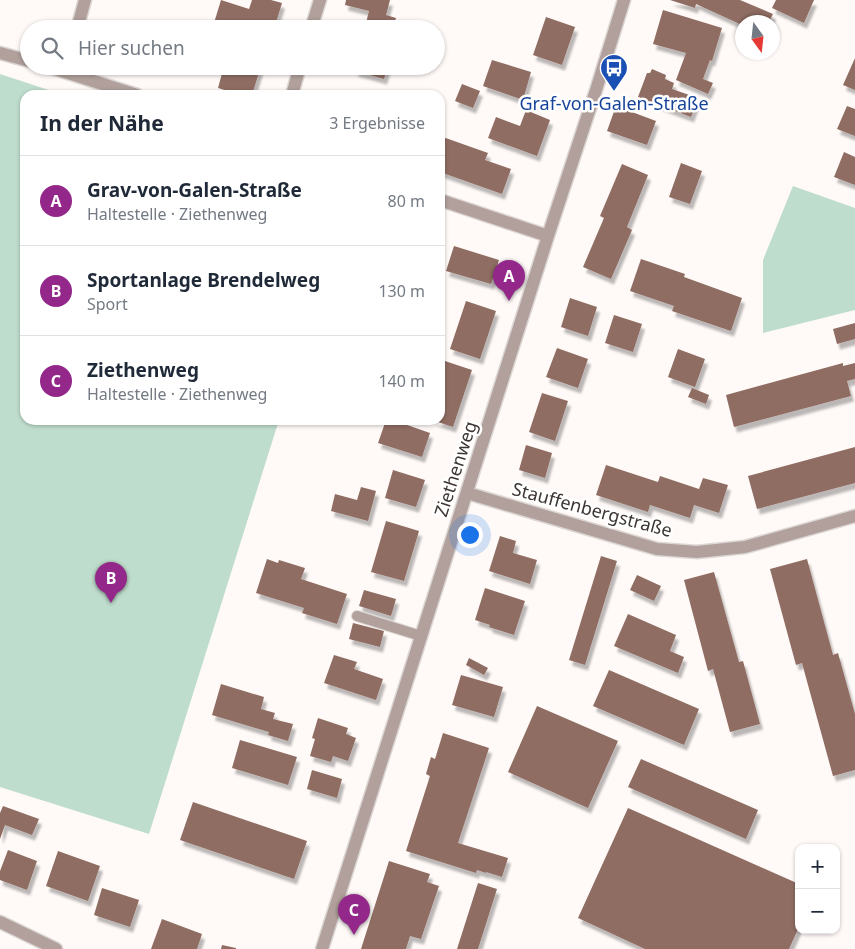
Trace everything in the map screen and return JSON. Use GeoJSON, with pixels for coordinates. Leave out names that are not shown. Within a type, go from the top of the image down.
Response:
{"type":"FeatureCollection","features":[{"type":"Feature","properties":{"kind":"street"},"geometry":{"type":"LineString","coordinates":[[79,20],[85,0]]}},
{"type":"Feature","properties":{"kind":"street"},"geometry":{"type":"LineString","coordinates":[[314,20],[320,0]]}},
{"type":"Feature","properties":{"kind":"street","name":"Ziethenweg"},"geometry":{"type":"LineString","coordinates":[[322,949],[624,0]]}},
{"type":"Feature","properties":{"kind":"street"},"geometry":{"type":"LineString","coordinates":[[0,53],[20,59]]}},
{"type":"Feature","properties":{"kind":"street"},"geometry":{"type":"LineString","coordinates":[[82,75],[123,90]]}},
{"type":"Feature","properties":{"kind":"street"},"geometry":{"type":"LineString","coordinates":[[293,90],[298,75]]}},
{"type":"Feature","properties":{"kind":"street"},"geometry":{"type":"LineString","coordinates":[[445,202],[548,236]]}},
{"type":"Feature","properties":{"kind":"street","name":"Stauffenbergstraße"},"geometry":{"type":"LineString","coordinates":[[466,493],[657,549],[697,552],[744,547],[855,516]]}},
{"type":"Feature","properties":{"kind":"street"},"geometry":{"type":"LineString","coordinates":[[0,922],[56,949]]}},
{"type":"Feature","properties":{"kind":"lane"},"geometry":{"type":"LineString","coordinates":[[357,616],[421,636]]}},
{"type":"Feature","properties":{"kind":"green space"},"geometry":{"type":"Polygon","coordinates":[[[0,74],[49,90],[20,90],[20,425],[277,425],[149,834],[0,787],[0,74]]]}},
{"type":"Feature","properties":{"kind":"green space"},"geometry":{"type":"Polygon","coordinates":[[[793,186],[855,208],[855,310],[763,333],[763,260],[793,186]]]}},
{"type":"Feature","properties":{"kind":"building"},"geometry":{"type":"Polygon","coordinates":[[[221,0],[249,9],[252,0],[271,0],[282,3],[277,20],[215,20],[221,0]]]}},
{"type":"Feature","properties":{"kind":"building"},"geometry":{"type":"Polygon","coordinates":[[[346,0],[390,0],[386,15],[396,18],[395,20],[367,20],[369,11],[345,5],[346,0]]]}},
{"type":"Feature","properties":{"kind":"building"},"geometry":{"type":"Polygon","coordinates":[[[670,0],[740,0],[773,14],[735,15],[735,22],[696,4],[695,8],[670,0]]]}},
{"type":"Feature","properties":{"kind":"building"},"geometry":{"type":"Polygon","coordinates":[[[776,0],[814,0],[804,23],[772,8],[776,0]]]}},
{"type":"Feature","properties":{"kind":"building"},"geometry":{"type":"Polygon","coordinates":[[[663,10],[722,28],[712,61],[710,60],[703,79],[713,83],[708,94],[676,80],[686,53],[653,44],[663,10]]]}},
{"type":"Feature","properties":{"kind":"building"},"geometry":{"type":"Polygon","coordinates":[[[546,17],[575,27],[562,65],[533,55],[546,17]]]}},
{"type":"Feature","properties":{"kind":"building"},"geometry":{"type":"Polygon","coordinates":[[[855,58],[855,90],[843,85],[855,58]]]}},
{"type":"Feature","properties":{"kind":"building"},"geometry":{"type":"Polygon","coordinates":[[[492,60],[531,72],[523,100],[483,86],[492,60]]]}},
{"type":"Feature","properties":{"kind":"building"},"geometry":{"type":"Polygon","coordinates":[[[652,69],[666,75],[665,79],[674,83],[672,89],[698,98],[691,117],[638,97],[647,73],[650,73],[652,69]]]}},
{"type":"Feature","properties":{"kind":"building"},"geometry":{"type":"Polygon","coordinates":[[[222,75],[258,75],[254,90],[225,90],[218,88],[222,75]]]}},
{"type":"Feature","properties":{"kind":"building"},"geometry":{"type":"Polygon","coordinates":[[[370,75],[385,75],[384,79],[370,75]]]}},
{"type":"Feature","properties":{"kind":"building"},"geometry":{"type":"Polygon","coordinates":[[[462,84],[480,91],[473,108],[455,101],[462,84]]]}},
{"type":"Feature","properties":{"kind":"building"},"geometry":{"type":"Polygon","coordinates":[[[616,106],[656,121],[647,145],[607,131],[616,106]]]}},
{"type":"Feature","properties":{"kind":"building"},"geometry":{"type":"Polygon","coordinates":[[[847,106],[855,109],[855,136],[837,129],[847,106]]]}},
{"type":"Feature","properties":{"kind":"building"},"geometry":{"type":"Polygon","coordinates":[[[526,110],[550,120],[537,156],[488,138],[496,117],[520,126],[526,110]]]}},
{"type":"Feature","properties":{"kind":"building"},"geometry":{"type":"Polygon","coordinates":[[[445,138],[488,153],[485,160],[511,169],[502,194],[445,174],[445,138]]]}},
{"type":"Feature","properties":{"kind":"building"},"geometry":{"type":"Polygon","coordinates":[[[844,152],[855,157],[855,185],[834,177],[844,152]]]}},
{"type":"Feature","properties":{"kind":"building"},"geometry":{"type":"Polygon","coordinates":[[[681,163],[702,171],[690,204],[669,197],[681,163]]]}},
{"type":"Feature","properties":{"kind":"building"},"geometry":{"type":"Polygon","coordinates":[[[622,164],[648,175],[627,227],[632,230],[611,279],[583,267],[604,218],[600,216],[622,164]]]}},
{"type":"Feature","properties":{"kind":"building"},"geometry":{"type":"Polygon","coordinates":[[[454,246],[499,260],[491,284],[446,271],[454,246]]]}},
{"type":"Feature","properties":{"kind":"building"},"geometry":{"type":"Polygon","coordinates":[[[641,259],[685,274],[684,277],[742,298],[731,331],[672,311],[674,306],[630,291],[641,259]]]}},
{"type":"Feature","properties":{"kind":"building"},"geometry":{"type":"Polygon","coordinates":[[[570,298],[597,307],[588,336],[561,327],[570,298]]]}},
{"type":"Feature","properties":{"kind":"building"},"geometry":{"type":"Polygon","coordinates":[[[466,301],[496,311],[480,359],[450,349],[466,301]]]}},
{"type":"Feature","properties":{"kind":"building"},"geometry":{"type":"Polygon","coordinates":[[[614,315],[642,324],[633,352],[605,343],[614,315]]]}},
{"type":"Feature","properties":{"kind":"building"},"geometry":{"type":"Polygon","coordinates":[[[855,323],[855,339],[837,344],[833,329],[855,323]]]}},
{"type":"Feature","properties":{"kind":"building"},"geometry":{"type":"Polygon","coordinates":[[[557,348],[588,359],[578,388],[546,377],[557,348]]]}},
{"type":"Feature","properties":{"kind":"building"},"geometry":{"type":"Polygon","coordinates":[[[678,349],[705,359],[695,387],[668,377],[678,349]]]}},
{"type":"Feature","properties":{"kind":"building"},"geometry":{"type":"Polygon","coordinates":[[[445,361],[472,370],[453,427],[445,424],[445,361]]]}},
{"type":"Feature","properties":{"kind":"building"},"geometry":{"type":"Polygon","coordinates":[[[843,363],[843,366],[855,363],[855,379],[847,381],[851,396],[734,427],[726,395],[843,363]]]}},
{"type":"Feature","properties":{"kind":"building"},"geometry":{"type":"Polygon","coordinates":[[[692,388],[709,395],[706,404],[688,397],[692,388]]]}},
{"type":"Feature","properties":{"kind":"building"},"geometry":{"type":"Polygon","coordinates":[[[542,393],[568,401],[555,441],[529,432],[542,393]]]}},
{"type":"Feature","properties":{"kind":"building"},"geometry":{"type":"Polygon","coordinates":[[[384,425],[407,425],[430,433],[422,457],[378,443],[384,425]]]}},
{"type":"Feature","properties":{"kind":"building"},"geometry":{"type":"Polygon","coordinates":[[[526,445],[552,453],[545,478],[519,470],[526,445]]]}},
{"type":"Feature","properties":{"kind":"building"},"geometry":{"type":"Polygon","coordinates":[[[855,447],[855,483],[757,509],[748,476],[855,447]]]}},
{"type":"Feature","properties":{"kind":"building"},"geometry":{"type":"Polygon","coordinates":[[[606,465],[658,482],[660,476],[699,489],[703,478],[728,485],[719,513],[694,505],[690,518],[650,505],[648,512],[596,495],[606,465]]]}},
{"type":"Feature","properties":{"kind":"building"},"geometry":{"type":"Polygon","coordinates":[[[393,470],[425,480],[416,507],[385,498],[393,470]]]}},
{"type":"Feature","properties":{"kind":"building"},"geometry":{"type":"Polygon","coordinates":[[[361,487],[376,491],[368,521],[331,511],[335,494],[357,500],[361,487]]]}},
{"type":"Feature","properties":{"kind":"building"},"geometry":{"type":"Polygon","coordinates":[[[386,521],[419,531],[404,581],[371,572],[386,521]]]}},
{"type":"Feature","properties":{"kind":"building"},"geometry":{"type":"Polygon","coordinates":[[[500,536],[516,541],[513,553],[537,560],[530,584],[489,571],[500,536]]]}},
{"type":"Feature","properties":{"kind":"building"},"geometry":{"type":"Polygon","coordinates":[[[601,556],[617,561],[585,665],[569,660],[601,556]]]}},
{"type":"Feature","properties":{"kind":"building"},"geometry":{"type":"Polygon","coordinates":[[[267,559],[278,563],[279,560],[305,568],[301,579],[347,594],[337,624],[302,613],[304,608],[256,593],[267,559]]]}},
{"type":"Feature","properties":{"kind":"building"},"geometry":{"type":"Polygon","coordinates":[[[807,559],[833,655],[838,653],[855,714],[855,770],[833,776],[802,663],[796,665],[770,569],[807,559]]]}},
{"type":"Feature","properties":{"kind":"building"},"geometry":{"type":"Polygon","coordinates":[[[714,572],[739,662],[743,661],[760,724],[730,732],[713,669],[708,671],[684,580],[714,572]]]}},
{"type":"Feature","properties":{"kind":"building"},"geometry":{"type":"Polygon","coordinates":[[[637,575],[661,586],[654,601],[630,590],[637,575]]]}},
{"type":"Feature","properties":{"kind":"building"},"geometry":{"type":"Polygon","coordinates":[[[485,588],[525,601],[514,635],[489,627],[490,625],[475,620],[485,588]]]}},
{"type":"Feature","properties":{"kind":"building"},"geometry":{"type":"Polygon","coordinates":[[[364,590],[396,599],[391,616],[359,606],[364,590]]]}},
{"type":"Feature","properties":{"kind":"building"},"geometry":{"type":"Polygon","coordinates":[[[628,614],[676,635],[670,651],[684,657],[678,673],[614,646],[628,614]]]}},
{"type":"Feature","properties":{"kind":"building"},"geometry":{"type":"Polygon","coordinates":[[[353,623],[384,631],[380,647],[349,639],[353,623]]]}},
{"type":"Feature","properties":{"kind":"building"},"geometry":{"type":"Polygon","coordinates":[[[334,655],[357,662],[354,669],[383,679],[376,700],[324,683],[334,655]]]}},
{"type":"Feature","properties":{"kind":"building"},"geometry":{"type":"Polygon","coordinates":[[[469,658],[488,668],[484,675],[466,665],[469,658]]]}},
{"type":"Feature","properties":{"kind":"building"},"geometry":{"type":"Polygon","coordinates":[[[609,670],[699,709],[684,745],[593,706],[609,670]]]}},
{"type":"Feature","properties":{"kind":"building"},"geometry":{"type":"Polygon","coordinates":[[[461,675],[503,687],[494,717],[452,705],[461,675]]]}},
{"type":"Feature","properties":{"kind":"building"},"geometry":{"type":"Polygon","coordinates":[[[221,684],[264,697],[261,709],[275,713],[273,719],[293,724],[288,741],[268,735],[269,732],[212,715],[221,684]]]}},
{"type":"Feature","properties":{"kind":"building"},"geometry":{"type":"Polygon","coordinates":[[[537,706],[618,741],[588,808],[508,772],[537,706]]]}},
{"type":"Feature","properties":{"kind":"building"},"geometry":{"type":"Polygon","coordinates":[[[318,718],[348,728],[346,734],[356,738],[348,761],[333,756],[331,762],[310,756],[315,739],[312,738],[318,718]]]}},
{"type":"Feature","properties":{"kind":"building"},"geometry":{"type":"Polygon","coordinates":[[[443,733],[489,748],[458,843],[508,858],[502,877],[477,870],[476,873],[406,851],[430,776],[426,774],[431,757],[435,759],[443,733]]]}},
{"type":"Feature","properties":{"kind":"building"},"geometry":{"type":"Polygon","coordinates":[[[240,740],[297,757],[288,785],[232,768],[240,740]]]}},
{"type":"Feature","properties":{"kind":"building"},"geometry":{"type":"Polygon","coordinates":[[[641,759],[758,810],[746,839],[628,787],[641,759]]]}},
{"type":"Feature","properties":{"kind":"building"},"geometry":{"type":"Polygon","coordinates":[[[312,770],[342,779],[337,798],[307,789],[312,770]]]}},
{"type":"Feature","properties":{"kind":"building"},"geometry":{"type":"Polygon","coordinates":[[[193,802],[307,841],[294,879],[180,840],[193,802]]]}},
{"type":"Feature","properties":{"kind":"building"},"geometry":{"type":"Polygon","coordinates":[[[3,806],[39,819],[32,835],[5,825],[0,839],[0,813],[3,806]]]}},
{"type":"Feature","properties":{"kind":"building"},"geometry":{"type":"Polygon","coordinates":[[[628,808],[795,882],[796,934],[789,949],[645,949],[578,918],[628,808]]]}},
{"type":"Feature","properties":{"kind":"building"},"geometry":{"type":"Polygon","coordinates":[[[8,850],[37,861],[27,890],[0,880],[0,871],[8,850]]]}},
{"type":"Feature","properties":{"kind":"building"},"geometry":{"type":"Polygon","coordinates":[[[58,851],[100,866],[88,901],[46,886],[58,851]]]}},
{"type":"Feature","properties":{"kind":"building"},"geometry":{"type":"Polygon","coordinates":[[[389,861],[430,874],[427,882],[439,886],[421,939],[410,936],[406,949],[361,949],[389,861]]]}},
{"type":"Feature","properties":{"kind":"building"},"geometry":{"type":"Polygon","coordinates":[[[478,883],[497,889],[478,949],[457,949],[478,883]]]}},
{"type":"Feature","properties":{"kind":"building"},"geometry":{"type":"Polygon","coordinates":[[[102,888],[139,900],[130,927],[94,915],[102,888]]]}},
{"type":"Feature","properties":{"kind":"building"},"geometry":{"type":"Polygon","coordinates":[[[162,919],[202,934],[197,949],[151,949],[162,919]]]}},
{"type":"Feature","properties":{"kind":"building"},"geometry":{"type":"Polygon","coordinates":[[[222,945],[236,948],[236,949],[221,949],[222,945]]]}},
{"type":"Feature","properties":{"kind":"place","name":"Graf-von-Galen-Straße"},"geometry":{"type":"Point","coordinates":[614,92]}},
{"type":"Feature","properties":{"kind":"place","name":"Grav-von-Galen-Straße"},"geometry":{"type":"Point","coordinates":[509,301]}},
{"type":"Feature","properties":{"kind":"place","name":"Sportanlage Brendelweg"},"geometry":{"type":"Point","coordinates":[111,603]}},
{"type":"Feature","properties":{"kind":"place","name":"Ziethenweg"},"geometry":{"type":"Point","coordinates":[354,935]}}]}
